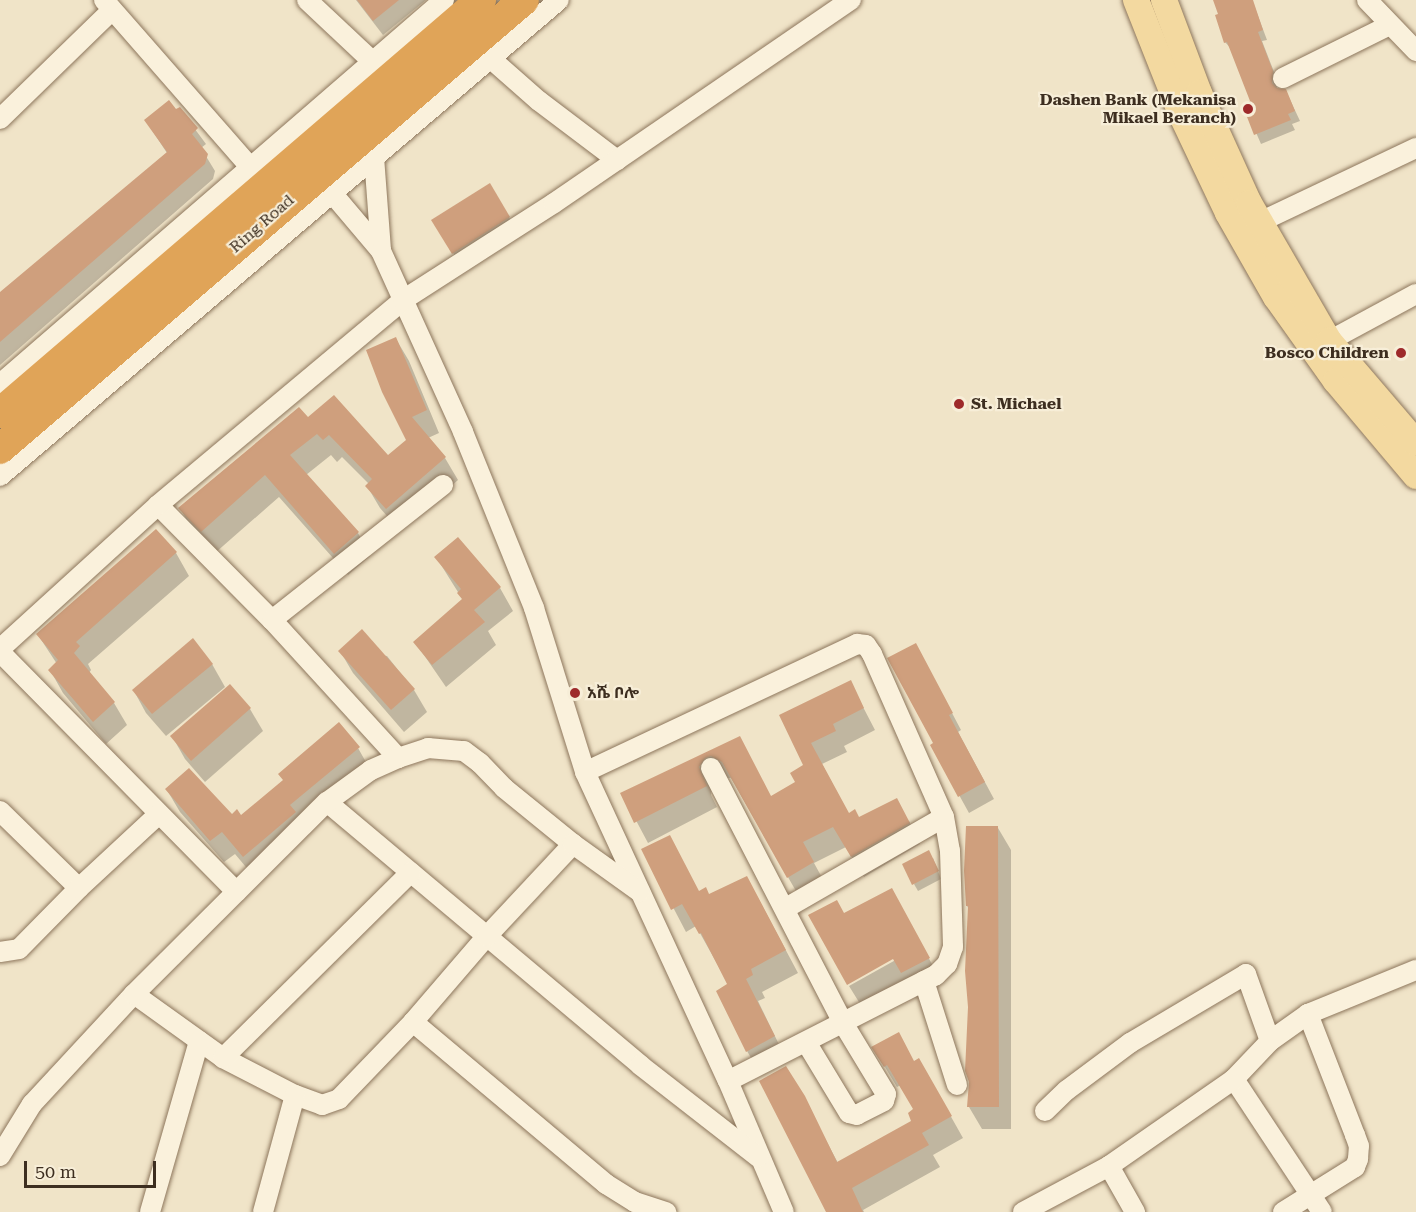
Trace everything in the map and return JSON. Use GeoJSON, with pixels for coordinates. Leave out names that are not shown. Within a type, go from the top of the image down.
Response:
{"type":"FeatureCollection","features":[{"type":"Feature","properties":{"kind":"highway","name":"Ring Road"},"geometry":{"type":"LineString","coordinates":[[0,413],[481,0]]}},
{"type":"Feature","properties":{"kind":"highway","name":"Ring Road"},"geometry":{"type":"LineString","coordinates":[[0,448],[524,0]]}},
{"type":"Feature","properties":{"kind":"main road"},"geometry":{"type":"LineString","coordinates":[[1136,0],[1182,116],[1222,203],[1286,290],[1416,443]]}},
{"type":"Feature","properties":{"kind":"main road"},"geometry":{"type":"LineString","coordinates":[[1164,0],[1200,93],[1260,222],[1286,290],[1336,381],[1416,476]]}},
{"type":"Feature","properties":{"kind":"street"},"geometry":{"type":"LineString","coordinates":[[307,0],[373,62]]}},
{"type":"Feature","properties":{"kind":"street"},"geometry":{"type":"LineString","coordinates":[[0,384],[444,0]]}},
{"type":"Feature","properties":{"kind":"street"},"geometry":{"type":"LineString","coordinates":[[0,476],[559,0]]}},
{"type":"Feature","properties":{"kind":"street"},"geometry":{"type":"LineString","coordinates":[[237,892],[0,650],[158,505],[403,300],[617,160],[852,0]]}},
{"type":"Feature","properties":{"kind":"street"},"geometry":{"type":"LineString","coordinates":[[1367,0],[1416,51]]}},
{"type":"Feature","properties":{"kind":"street"},"geometry":{"type":"LineString","coordinates":[[0,119],[108,5],[251,168]]}},
{"type":"Feature","properties":{"kind":"street"},"geometry":{"type":"LineString","coordinates":[[1283,78],[1390,25]]}},
{"type":"Feature","properties":{"kind":"street"},"geometry":{"type":"LineString","coordinates":[[490,58],[539,101],[617,160]]}},
{"type":"Feature","properties":{"kind":"street"},"geometry":{"type":"LineString","coordinates":[[1260,222],[1416,147]]}},
{"type":"Feature","properties":{"kind":"street"},"geometry":{"type":"LineString","coordinates":[[374,157],[381,250]]}},
{"type":"Feature","properties":{"kind":"street"},"geometry":{"type":"LineString","coordinates":[[332,193],[381,250],[462,432],[534,608],[585,772],[728,1081],[784,1212]]}},
{"type":"Feature","properties":{"kind":"street"},"geometry":{"type":"LineString","coordinates":[[1329,341],[1416,294]]}},
{"type":"Feature","properties":{"kind":"street"},"geometry":{"type":"LineString","coordinates":[[272,620],[443,485]]}},
{"type":"Feature","properties":{"kind":"street"},"geometry":{"type":"LineString","coordinates":[[158,505],[272,620],[398,758]]}},
{"type":"Feature","properties":{"kind":"street"},"geometry":{"type":"LineString","coordinates":[[585,772],[857,644],[867,645],[872,654],[944,817],[950,850],[953,947],[947,964],[924,981],[728,1081]]}},
{"type":"Feature","properties":{"kind":"street"},"geometry":{"type":"LineString","coordinates":[[0,1156],[32,1104],[135,994],[327,802],[371,770],[398,758],[428,748],[464,751],[480,763],[504,788],[573,844],[641,893]]}},
{"type":"Feature","properties":{"kind":"street"},"geometry":{"type":"LineString","coordinates":[[711,768],[786,908],[843,1023],[886,1094],[884,1101],[857,1115],[849,1113],[806,1042]]}},
{"type":"Feature","properties":{"kind":"street"},"geometry":{"type":"LineString","coordinates":[[327,802],[640,1065],[760,1158]]}},
{"type":"Feature","properties":{"kind":"street"},"geometry":{"type":"LineString","coordinates":[[0,812],[79,888]]}},
{"type":"Feature","properties":{"kind":"street"},"geometry":{"type":"LineString","coordinates":[[0,952],[19,949],[79,888],[159,813]]}},
{"type":"Feature","properties":{"kind":"street"},"geometry":{"type":"LineString","coordinates":[[786,908],[944,817]]}},
{"type":"Feature","properties":{"kind":"street"},"geometry":{"type":"LineString","coordinates":[[135,994],[223,1058],[295,1095],[322,1106],[339,1099],[413,1022],[487,936],[573,844]]}},
{"type":"Feature","properties":{"kind":"street"},"geometry":{"type":"LineString","coordinates":[[223,1058],[411,872]]}},
{"type":"Feature","properties":{"kind":"street"},"geometry":{"type":"LineString","coordinates":[[1032,1210],[1109,1166],[1234,1079],[1270,1041],[1308,1014],[1416,970]]}},
{"type":"Feature","properties":{"kind":"street"},"geometry":{"type":"LineString","coordinates":[[1045,1111],[1066,1090],[1130,1043],[1246,974],[1270,1041]]}},
{"type":"Feature","properties":{"kind":"street"},"geometry":{"type":"LineString","coordinates":[[924,981],[957,1085]]}},
{"type":"Feature","properties":{"kind":"street"},"geometry":{"type":"LineString","coordinates":[[1283,1212],[1355,1167],[1359,1146],[1308,1014]]}},
{"type":"Feature","properties":{"kind":"street"},"geometry":{"type":"LineString","coordinates":[[413,1022],[606,1184],[635,1202],[666,1212]]}},
{"type":"Feature","properties":{"kind":"street"},"geometry":{"type":"LineString","coordinates":[[150,1212],[199,1041]]}},
{"type":"Feature","properties":{"kind":"street"},"geometry":{"type":"LineString","coordinates":[[1234,1079],[1322,1212]]}},
{"type":"Feature","properties":{"kind":"street"},"geometry":{"type":"LineString","coordinates":[[263,1212],[295,1095]]}},
{"type":"Feature","properties":{"kind":"street"},"geometry":{"type":"LineString","coordinates":[[1109,1166],[1135,1212]]}},
{"type":"Feature","properties":{"kind":"building"},"geometry":{"type":"Polygon","coordinates":[[[357,0],[399,0],[373,21],[357,0]]]}},
{"type":"Feature","properties":{"kind":"building"},"geometry":{"type":"Polygon","coordinates":[[[1213,0],[1253,0],[1263,30],[1258,32],[1273,71],[1272,83],[1277,88],[1286,89],[1295,111],[1288,114],[1291,120],[1254,135],[1242,104],[1250,101],[1227,42],[1224,43],[1213,0]]]}},
{"type":"Feature","properties":{"kind":"building"},"geometry":{"type":"Polygon","coordinates":[[[169,100],[176,109],[180,107],[198,128],[192,134],[208,154],[205,164],[0,342],[0,292],[167,152],[144,120],[169,100]]]}},
{"type":"Feature","properties":{"kind":"building"},"geometry":{"type":"Polygon","coordinates":[[[490,183],[510,217],[452,254],[431,220],[490,183]]]}},
{"type":"Feature","properties":{"kind":"building"},"geometry":{"type":"Polygon","coordinates":[[[396,337],[427,410],[412,417],[446,457],[386,509],[365,486],[372,479],[329,435],[323,440],[317,434],[290,455],[359,532],[334,554],[265,475],[201,532],[178,508],[299,407],[308,417],[334,395],[388,455],[406,440],[382,392],[366,350],[396,337]]]}},
{"type":"Feature","properties":{"kind":"building"},"geometry":{"type":"Polygon","coordinates":[[[156,529],[177,552],[76,642],[80,646],[74,653],[115,702],[93,722],[48,670],[58,660],[36,634],[156,529]]]}},
{"type":"Feature","properties":{"kind":"building"},"geometry":{"type":"Polygon","coordinates":[[[458,537],[501,587],[474,610],[485,622],[432,665],[413,642],[462,599],[457,593],[461,589],[434,557],[458,537]]]}},
{"type":"Feature","properties":{"kind":"building"},"geometry":{"type":"Polygon","coordinates":[[[362,629],[415,689],[391,710],[338,651],[362,629]]]}},
{"type":"Feature","properties":{"kind":"building"},"geometry":{"type":"Polygon","coordinates":[[[193,638],[213,664],[152,714],[132,690],[193,638]]]}},
{"type":"Feature","properties":{"kind":"building"},"geometry":{"type":"Polygon","coordinates":[[[916,643],[953,713],[949,715],[985,782],[958,797],[930,745],[933,743],[887,658],[916,643]]]}},
{"type":"Feature","properties":{"kind":"building"},"geometry":{"type":"Polygon","coordinates":[[[851,680],[864,708],[833,724],[836,731],[811,743],[849,813],[855,809],[859,817],[897,798],[910,823],[851,857],[833,827],[803,842],[814,862],[787,878],[722,762],[711,756],[705,758],[699,767],[707,786],[634,823],[620,793],[740,736],[771,796],[795,782],[790,773],[803,765],[779,715],[851,680]]]}},
{"type":"Feature","properties":{"kind":"building"},"geometry":{"type":"Polygon","coordinates":[[[230,684],[251,708],[191,761],[170,736],[230,684]]]}},
{"type":"Feature","properties":{"kind":"building"},"geometry":{"type":"Polygon","coordinates":[[[339,722],[360,747],[290,805],[296,812],[243,857],[222,832],[210,841],[165,789],[189,768],[232,814],[237,809],[241,815],[283,780],[278,774],[339,722]]]}},
{"type":"Feature","properties":{"kind":"building"},"geometry":{"type":"Polygon","coordinates":[[[966,826],[998,826],[999,1107],[967,1107],[969,1082],[965,1071],[968,1007],[965,971],[968,906],[966,906],[964,871],[966,826]]]}},
{"type":"Feature","properties":{"kind":"building"},"geometry":{"type":"Polygon","coordinates":[[[670,835],[699,891],[706,887],[709,894],[747,876],[786,950],[751,969],[753,975],[746,979],[775,1036],[746,1052],[716,991],[727,984],[701,933],[699,934],[682,904],[671,910],[641,849],[670,835]]]}},
{"type":"Feature","properties":{"kind":"building"},"geometry":{"type":"Polygon","coordinates":[[[929,850],[939,871],[912,885],[902,864],[929,850]]]}},
{"type":"Feature","properties":{"kind":"building"},"geometry":{"type":"Polygon","coordinates":[[[892,888],[930,958],[901,973],[893,959],[847,985],[808,915],[837,900],[844,913],[892,888]]]}},
{"type":"Feature","properties":{"kind":"building"},"geometry":{"type":"Polygon","coordinates":[[[899,1032],[914,1061],[919,1058],[952,1116],[922,1133],[929,1145],[852,1188],[863,1212],[826,1212],[759,1081],[786,1066],[805,1096],[837,1162],[911,1121],[908,1113],[913,1109],[887,1065],[884,1067],[871,1047],[899,1032]]]}},
{"type":"Feature","properties":{"kind":"place","name":"Dashen Bank (Mekanisa Mikael Beranch)"},"geometry":{"type":"Point","coordinates":[1248,109]}},
{"type":"Feature","properties":{"kind":"place","name":"Bosco Children"},"geometry":{"type":"Point","coordinates":[1401,353]}},
{"type":"Feature","properties":{"kind":"place","name":"St. Michael"},"geometry":{"type":"Point","coordinates":[959,404]}},
{"type":"Feature","properties":{"kind":"place","name":"አሼ ቦሎ"},"geometry":{"type":"Point","coordinates":[575,693]}}]}
